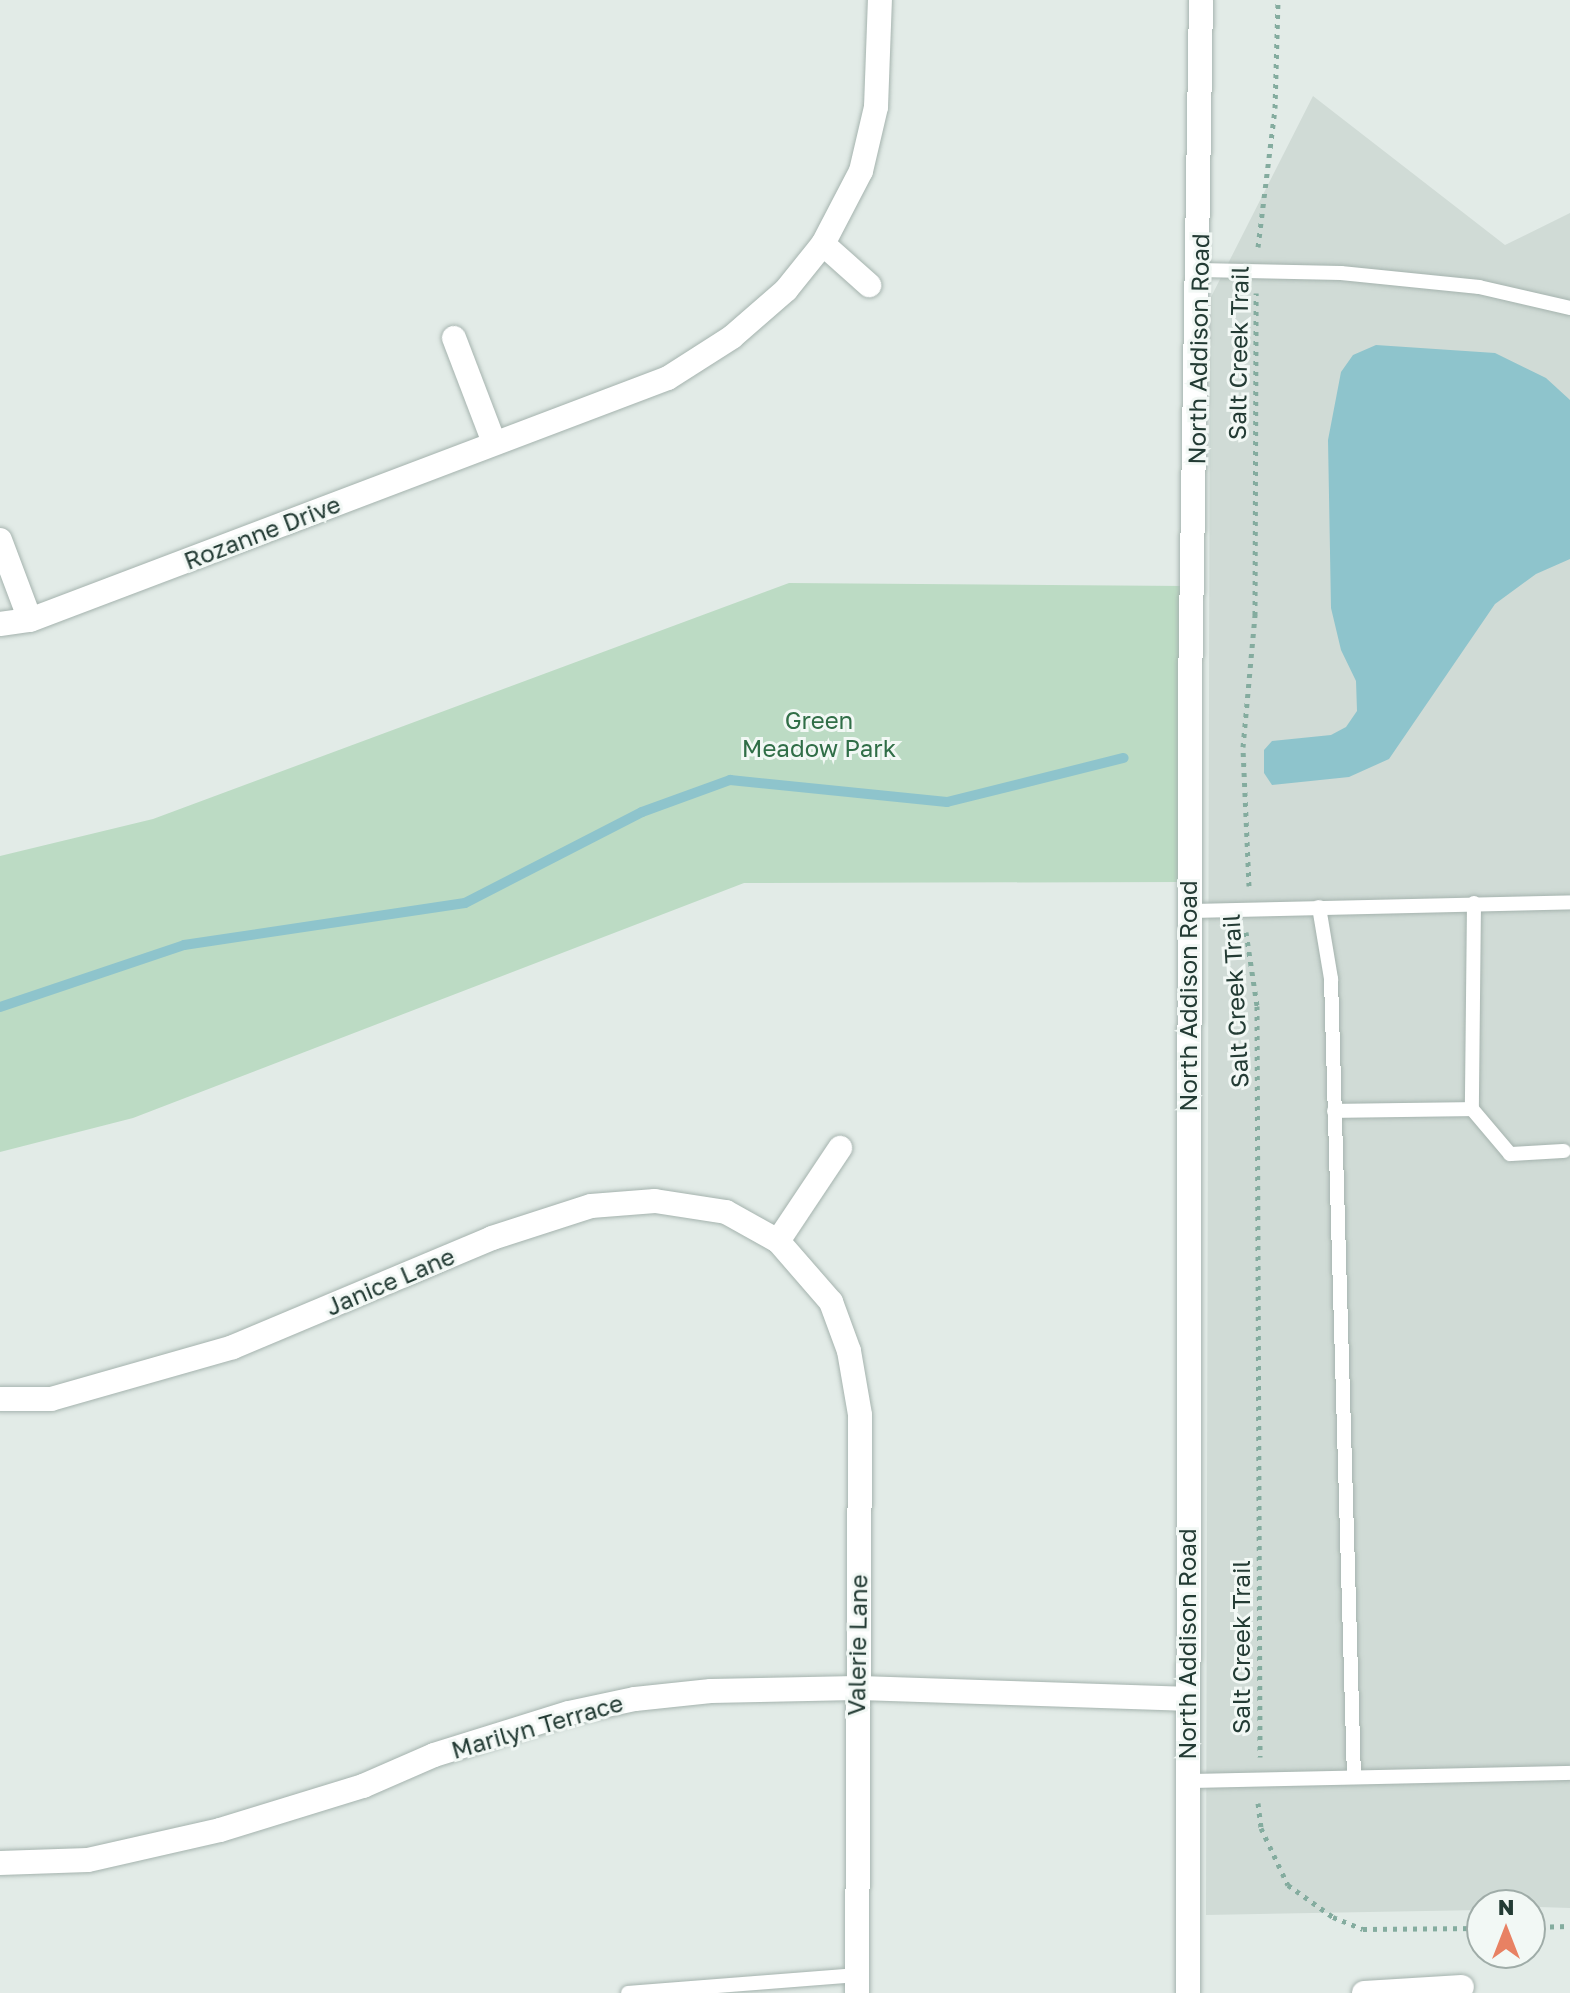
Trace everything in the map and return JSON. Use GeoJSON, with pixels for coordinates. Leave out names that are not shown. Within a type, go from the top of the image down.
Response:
{"type":"FeatureCollection","features":[{"type":"Feature","properties":{"kind":"street","name":"Rozanne Drive"},"geometry":{"type":"LineString","coordinates":[[0,624],[30,620],[668,378],[732,337],[786,290],[823,244],[861,171],[876,107],[880,0]]}},
{"type":"Feature","properties":{"kind":"street","name":"North Addison Road"},"geometry":{"type":"LineString","coordinates":[[1188,1993],[1188,911],[1201,0]]}},
{"type":"Feature","properties":{"kind":"street"},"geometry":{"type":"LineString","coordinates":[[823,244],[869,285]]}},
{"type":"Feature","properties":{"kind":"street"},"geometry":{"type":"LineString","coordinates":[[454,338],[494,443]]}},
{"type":"Feature","properties":{"kind":"street"},"geometry":{"type":"LineString","coordinates":[[0,540],[30,620]]}},
{"type":"Feature","properties":{"kind":"street"},"geometry":{"type":"LineString","coordinates":[[778,1241],[840,1148]]}},
{"type":"Feature","properties":{"kind":"street","name":"Janice Lane"},"geometry":{"type":"LineString","coordinates":[[0,1399],[51,1399],[233,1347],[492,1238],[591,1206],[655,1201],[726,1212],[778,1241],[831,1302]]}},
{"type":"Feature","properties":{"kind":"street","name":"Valerie Lane"},"geometry":{"type":"LineString","coordinates":[[831,1302],[849,1351],[860,1415],[857,1984]]}},
{"type":"Feature","properties":{"kind":"street","name":"Marilyn Terrace"},"geometry":{"type":"LineString","coordinates":[[0,1863],[88,1860],[220,1830],[363,1786],[434,1755],[569,1713],[635,1699],[711,1691],[857,1688],[1187,1699]]}},
{"type":"Feature","properties":{"kind":"street"},"geometry":{"type":"LineString","coordinates":[[1364,1993],[1465,1990]]}},
{"type":"Feature","properties":{"kind":"lane"},"geometry":{"type":"LineString","coordinates":[[1199,270],[1341,273],[1479,287],[1570,308]]}},
{"type":"Feature","properties":{"kind":"lane"},"geometry":{"type":"LineString","coordinates":[[1188,911],[1570,902]]}},
{"type":"Feature","properties":{"kind":"lane"},"geometry":{"type":"LineString","coordinates":[[1474,903],[1472,1109],[1510,1154],[1564,1151]]}},
{"type":"Feature","properties":{"kind":"lane"},"geometry":{"type":"LineString","coordinates":[[1319,907],[1331,979],[1354,1776]]}},
{"type":"Feature","properties":{"kind":"lane"},"geometry":{"type":"LineString","coordinates":[[1334,1111],[1472,1109]]}},
{"type":"Feature","properties":{"kind":"lane"},"geometry":{"type":"LineString","coordinates":[[1187,1781],[1258,1777],[1570,1773]]}},
{"type":"Feature","properties":{"kind":"lane"},"geometry":{"type":"LineString","coordinates":[[628,1993],[857,1984]]}},
{"type":"Feature","properties":{"kind":"path","name":"Salt Creek Trail"},"geometry":{"type":"LineString","coordinates":[[1278,0],[1275,108],[1263,182],[1257,271],[1255,615],[1243,747],[1245,941],[1257,1006],[1258,1777],[1261,1828],[1288,1885],[1315,1906],[1363,1929],[1466,1928]]}},
{"type":"Feature","properties":{"kind":"path"},"geometry":{"type":"LineString","coordinates":[[1546,1927],[1570,1926]]}},
{"type":"Feature","properties":{"kind":"shaded area"},"geometry":{"type":"Polygon","coordinates":[[[1313,96],[1505,245],[1570,213],[1570,1908],[1546,1907],[1546,1889],[1466,1889],[1466,1910],[1206,1915],[1210,299],[1313,96]]]}},
{"type":"Feature","properties":{"kind":"green space","name":"Green Meadow Park"},"geometry":{"type":"Polygon","coordinates":[[[789,583],[1185,586],[1182,882],[744,883],[133,1118],[0,1152],[0,856],[153,819],[789,583]]]}},
{"type":"Feature","properties":{"kind":"water"},"geometry":{"type":"Polygon","coordinates":[[[1376,345],[1495,353],[1546,378],[1570,400],[1570,559],[1536,574],[1495,604],[1389,759],[1349,777],[1272,785],[1264,773],[1264,750],[1272,741],[1331,735],[1346,727],[1357,711],[1356,681],[1341,650],[1331,608],[1328,440],[1341,372],[1353,355],[1376,345]]]}},
{"type":"Feature","properties":{"kind":"waterway"},"geometry":{"type":"LineString","coordinates":[[0,1007],[184,945],[465,903],[642,812],[730,780],[947,802],[1124,758]]}}]}
